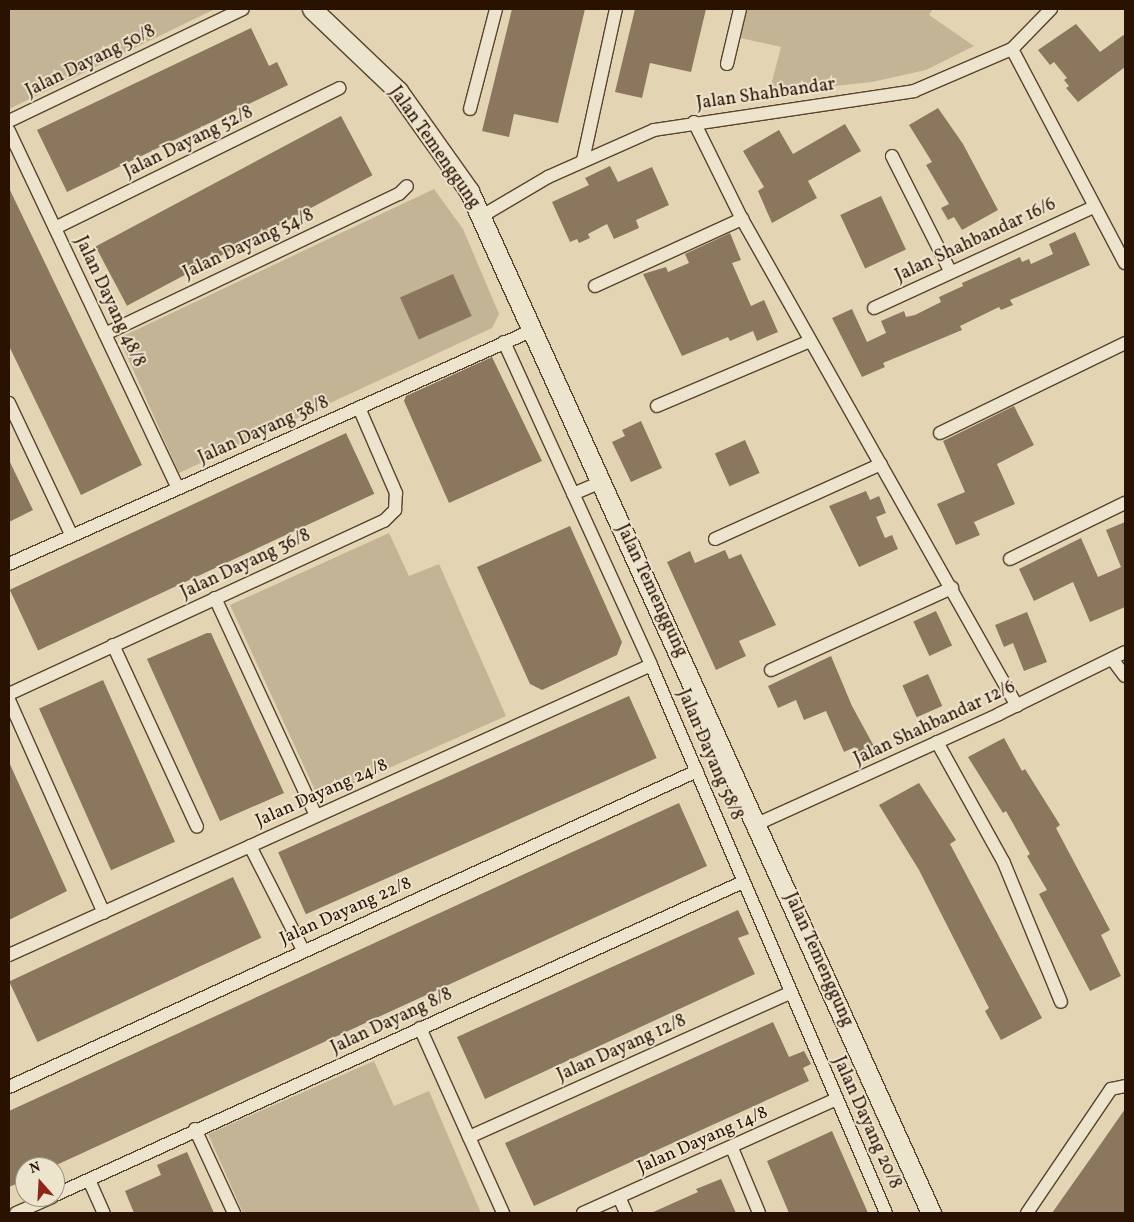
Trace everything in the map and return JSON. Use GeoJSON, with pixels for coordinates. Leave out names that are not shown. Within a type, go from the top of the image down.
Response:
{"type":"FeatureCollection","features":[{"type":"Feature","properties":{"kind":"street","name":"Jalan Dayang 50/8"},"geometry":{"type":"LineString","coordinates":[[9,121],[243,9]]}},
{"type":"Feature","properties":{"kind":"street","name":"Jalan Temenggung"},"geometry":{"type":"LineString","coordinates":[[312,9],[398,91],[469,191],[482,216],[757,824],[930,1213]]}},
{"type":"Feature","properties":{"kind":"street"},"geometry":{"type":"LineString","coordinates":[[470,109],[496,9]]}},
{"type":"Feature","properties":{"kind":"street"},"geometry":{"type":"LineString","coordinates":[[583,160],[616,9]]}},
{"type":"Feature","properties":{"kind":"street"},"geometry":{"type":"LineString","coordinates":[[727,64],[740,9]]}},
{"type":"Feature","properties":{"kind":"street","name":"Jalan Shahbandar"},"geometry":{"type":"LineString","coordinates":[[482,216],[583,160],[654,130],[694,122],[914,91],[1012,49],[1051,9]]}},
{"type":"Feature","properties":{"kind":"street"},"geometry":{"type":"LineString","coordinates":[[1012,49],[1125,263]]}},
{"type":"Feature","properties":{"kind":"street","name":"Jalan Dayang 52/8"},"geometry":{"type":"LineString","coordinates":[[55,228],[339,88]]}},
{"type":"Feature","properties":{"kind":"street"},"geometry":{"type":"LineString","coordinates":[[694,122],[742,219],[1017,706]]}},
{"type":"Feature","properties":{"kind":"street","name":"Jalan Dayang 48/8"},"geometry":{"type":"LineString","coordinates":[[9,131],[178,488]]}},
{"type":"Feature","properties":{"kind":"street"},"geometry":{"type":"LineString","coordinates":[[892,156],[950,271]]}},
{"type":"Feature","properties":{"kind":"street","name":"Jalan Dayang 54/8"},"geometry":{"type":"LineString","coordinates":[[105,334],[399,194],[407,186]]}},
{"type":"Feature","properties":{"kind":"street","name":"Jalan Shahbandar 16/6"},"geometry":{"type":"LineString","coordinates":[[874,308],[950,271],[1094,207]]}},
{"type":"Feature","properties":{"kind":"street"},"geometry":{"type":"LineString","coordinates":[[595,286],[742,219]]}},
{"type":"Feature","properties":{"kind":"street","name":"Jalan Dayang 38/8"},"geometry":{"type":"LineString","coordinates":[[9,564],[533,330]]}},
{"type":"Feature","properties":{"kind":"street"},"geometry":{"type":"LineString","coordinates":[[657,406],[810,341]]}},
{"type":"Feature","properties":{"kind":"street","name":"Jalan Dayang 58/8"},"geometry":{"type":"LineString","coordinates":[[504,342],[651,665],[743,882]]}},
{"type":"Feature","properties":{"kind":"street"},"geometry":{"type":"LineString","coordinates":[[940,433],[1125,343]]}},
{"type":"Feature","properties":{"kind":"street"},"geometry":{"type":"LineString","coordinates":[[9,403],[72,536]]}},
{"type":"Feature","properties":{"kind":"street","name":"Jalan Dayang 36/8"},"geometry":{"type":"LineString","coordinates":[[9,694],[384,521],[395,510],[396,493],[359,408]]}},
{"type":"Feature","properties":{"kind":"street"},"geometry":{"type":"LineString","coordinates":[[715,539],[881,464]]}},
{"type":"Feature","properties":{"kind":"street"},"geometry":{"type":"LineString","coordinates":[[573,494],[601,482]]}},
{"type":"Feature","properties":{"kind":"street"},"geometry":{"type":"LineString","coordinates":[[1010,559],[1125,503]]}},
{"type":"Feature","properties":{"kind":"street"},"geometry":{"type":"LineString","coordinates":[[771,670],[952,588]]}},
{"type":"Feature","properties":{"kind":"street"},"geometry":{"type":"LineString","coordinates":[[214,598],[316,816]]}},
{"type":"Feature","properties":{"kind":"street"},"geometry":{"type":"LineString","coordinates":[[113,645],[197,827]]}},
{"type":"Feature","properties":{"kind":"street","name":"Jalan Shahbandar 12/6"},"geometry":{"type":"LineString","coordinates":[[757,824],[1017,706],[1125,652]]}},
{"type":"Feature","properties":{"kind":"street"},"geometry":{"type":"LineString","coordinates":[[1112,659],[1125,676]]}},
{"type":"Feature","properties":{"kind":"street","name":"Jalan Dayang 24/8"},"geometry":{"type":"LineString","coordinates":[[9,955],[651,665]]}},
{"type":"Feature","properties":{"kind":"street"},"geometry":{"type":"LineString","coordinates":[[9,700],[104,913]]}},
{"type":"Feature","properties":{"kind":"street"},"geometry":{"type":"LineString","coordinates":[[937,742],[1004,863],[1061,1002]]}},
{"type":"Feature","properties":{"kind":"street","name":"Jalan Dayang 22/8"},"geometry":{"type":"LineString","coordinates":[[9,1087],[697,770]]}},
{"type":"Feature","properties":{"kind":"street"},"geometry":{"type":"LineString","coordinates":[[250,846],[303,950]]}},
{"type":"Feature","properties":{"kind":"street","name":"Jalan Dayang 20/8"},"geometry":{"type":"LineString","coordinates":[[743,882],[789,994],[886,1213]]}},
{"type":"Feature","properties":{"kind":"street","name":"Jalan Dayang 8/8"},"geometry":{"type":"LineString","coordinates":[[65,1191],[195,1129],[743,882]]}},
{"type":"Feature","properties":{"kind":"street","name":"Jalan Dayang 12/8"},"geometry":{"type":"LineString","coordinates":[[469,1137],[789,994]]}},
{"type":"Feature","properties":{"kind":"street"},"geometry":{"type":"LineString","coordinates":[[420,1028],[503,1213]]}},
{"type":"Feature","properties":{"kind":"street"},"geometry":{"type":"LineString","coordinates":[[1027,1213],[1111,1089],[1125,1086]]}},
{"type":"Feature","properties":{"kind":"street","name":"Jalan Dayang 14/8"},"geometry":{"type":"LineString","coordinates":[[584,1213],[732,1148],[837,1099]]}},
{"type":"Feature","properties":{"kind":"street"},"geometry":{"type":"LineString","coordinates":[[195,1129],[234,1213]]}},
{"type":"Feature","properties":{"kind":"street"},"geometry":{"type":"LineString","coordinates":[[732,1148],[759,1213]]}},
{"type":"Feature","properties":{"kind":"street"},"geometry":{"type":"LineString","coordinates":[[89,1180],[104,1213]]}},
{"type":"Feature","properties":{"kind":"street"},"geometry":{"type":"LineString","coordinates":[[619,1197],[626,1213]]}},
{"type":"Feature","properties":{"kind":"street","name":"Jalan Dayang 8/8"},"geometry":{"type":"LineString","coordinates":[[16,1213],[29,1207]]}},
{"type":"Feature","properties":{"kind":"shaded area"},"geometry":{"type":"Polygon","coordinates":[[[9,9],[215,9],[9,109],[9,9]]]}},
{"type":"Feature","properties":{"kind":"shaded area"},"geometry":{"type":"Polygon","coordinates":[[[743,9],[933,9],[929,15],[974,46],[926,70],[872,82],[769,93],[781,47],[736,37],[743,9]]]}},
{"type":"Feature","properties":{"kind":"shaded area"},"geometry":{"type":"Polygon","coordinates":[[[434,189],[463,229],[499,314],[492,328],[179,473],[119,338],[434,189]]]}},
{"type":"Feature","properties":{"kind":"shaded area"},"geometry":{"type":"Polygon","coordinates":[[[389,533],[409,576],[439,564],[506,716],[319,799],[230,605],[389,533]]]}},
{"type":"Feature","properties":{"kind":"shaded area"},"geometry":{"type":"Polygon","coordinates":[[[374,1061],[394,1106],[429,1091],[481,1213],[243,1213],[208,1134],[374,1061]]]}},
{"type":"Feature","properties":{"kind":"building"},"geometry":{"type":"Polygon","coordinates":[[[512,9],[585,9],[558,123],[514,114],[509,137],[482,131],[512,9]]]}},
{"type":"Feature","properties":{"kind":"building"},"geometry":{"type":"Polygon","coordinates":[[[635,9],[706,9],[691,72],[650,63],[642,98],[615,92],[635,9]]]}},
{"type":"Feature","properties":{"kind":"building"},"geometry":{"type":"Polygon","coordinates":[[[1076,24],[1100,52],[1125,34],[1125,67],[1078,102],[1066,88],[1069,86],[1064,80],[1067,78],[1054,62],[1050,65],[1038,50],[1076,24]]]}},
{"type":"Feature","properties":{"kind":"building"},"geometry":{"type":"Polygon","coordinates":[[[251,28],[269,66],[277,62],[288,85],[67,192],[37,130],[251,28]]]}},
{"type":"Feature","properties":{"kind":"building"},"geometry":{"type":"Polygon","coordinates":[[[938,108],[963,144],[998,210],[962,230],[954,217],[948,220],[941,208],[949,204],[926,165],[932,162],[909,125],[938,108]]]}},
{"type":"Feature","properties":{"kind":"building"},"geometry":{"type":"Polygon","coordinates":[[[341,116],[372,175],[127,306],[96,247],[341,116]]]}},
{"type":"Feature","properties":{"kind":"building"},"geometry":{"type":"Polygon","coordinates":[[[845,124],[861,151],[808,181],[817,198],[772,223],[758,191],[764,187],[743,151],[779,130],[793,154],[845,124]]]}},
{"type":"Feature","properties":{"kind":"building"},"geometry":{"type":"Polygon","coordinates":[[[610,166],[618,182],[652,167],[669,205],[636,220],[639,228],[614,239],[607,224],[588,234],[590,238],[579,243],[577,239],[570,242],[552,202],[589,185],[585,178],[610,166]]]}},
{"type":"Feature","properties":{"kind":"building"},"geometry":{"type":"Polygon","coordinates":[[[9,188],[142,465],[81,495],[9,346],[9,188]]]}},
{"type":"Feature","properties":{"kind":"building"},"geometry":{"type":"Polygon","coordinates":[[[881,196],[906,249],[865,268],[840,215],[881,196]]]}},
{"type":"Feature","properties":{"kind":"building"},"geometry":{"type":"Polygon","coordinates":[[[1075,232],[1090,265],[1010,300],[1013,305],[1001,310],[999,307],[960,326],[962,330],[883,363],[885,367],[862,377],[832,318],[852,309],[867,342],[886,333],[881,321],[904,311],[906,317],[915,315],[941,302],[939,297],[963,286],[962,283],[1020,257],[1022,262],[1029,259],[1031,264],[1053,254],[1049,244],[1075,232]]]}},
{"type":"Feature","properties":{"kind":"building"},"geometry":{"type":"Polygon","coordinates":[[[730,233],[741,260],[732,263],[751,306],[764,300],[778,332],[757,341],[753,331],[730,341],[728,337],[682,356],[643,274],[666,267],[668,272],[689,263],[685,254],[730,233]]]}},
{"type":"Feature","properties":{"kind":"building"},"geometry":{"type":"Polygon","coordinates":[[[453,274],[472,316],[419,340],[400,298],[453,274]]]}},
{"type":"Feature","properties":{"kind":"building"},"geometry":{"type":"Polygon","coordinates":[[[492,357],[542,461],[449,503],[404,401],[406,396],[492,357]]]}},
{"type":"Feature","properties":{"kind":"building"},"geometry":{"type":"Polygon","coordinates":[[[1014,406],[1034,445],[997,464],[1015,504],[974,522],[980,535],[956,545],[937,504],[965,492],[943,441],[1014,406]]]}},
{"type":"Feature","properties":{"kind":"building"},"geometry":{"type":"Polygon","coordinates":[[[641,421],[662,468],[631,482],[612,442],[625,436],[622,430],[641,421]]]}},
{"type":"Feature","properties":{"kind":"building"},"geometry":{"type":"Polygon","coordinates":[[[346,433],[374,494],[38,651],[10,590],[346,433]]]}},
{"type":"Feature","properties":{"kind":"building"},"geometry":{"type":"Polygon","coordinates":[[[745,440],[760,473],[729,486],[715,453],[745,440]]]}},
{"type":"Feature","properties":{"kind":"building"},"geometry":{"type":"Polygon","coordinates":[[[9,460],[33,510],[9,522],[9,460]]]}},
{"type":"Feature","properties":{"kind":"building"},"geometry":{"type":"Polygon","coordinates":[[[866,491],[870,500],[879,496],[886,513],[876,517],[885,538],[892,535],[898,549],[859,567],[829,506],[866,491]]]}},
{"type":"Feature","properties":{"kind":"building"},"geometry":{"type":"Polygon","coordinates":[[[1125,522],[1125,607],[1090,622],[1073,582],[1034,601],[1019,569],[1081,538],[1098,577],[1121,567],[1106,530],[1125,522]]]}},
{"type":"Feature","properties":{"kind":"building"},"geometry":{"type":"Polygon","coordinates":[[[570,526],[622,642],[617,655],[542,690],[530,684],[477,567],[570,526]]]}},
{"type":"Feature","properties":{"kind":"building"},"geometry":{"type":"Polygon","coordinates":[[[725,550],[729,559],[741,554],[776,625],[739,641],[746,656],[716,670],[667,562],[690,551],[695,563],[725,550]]]}},
{"type":"Feature","properties":{"kind":"building"},"geometry":{"type":"Polygon","coordinates":[[[936,611],[952,645],[929,656],[913,622],[936,611]]]}},
{"type":"Feature","properties":{"kind":"building"},"geometry":{"type":"Polygon","coordinates":[[[1027,612],[1047,662],[1024,671],[1013,643],[1004,647],[995,625],[1027,612]]]}},
{"type":"Feature","properties":{"kind":"building"},"geometry":{"type":"Polygon","coordinates":[[[207,633],[211,633],[284,793],[220,821],[147,659],[207,633]]]}},
{"type":"Feature","properties":{"kind":"building"},"geometry":{"type":"Polygon","coordinates":[[[831,656],[852,706],[876,750],[860,757],[855,747],[844,752],[826,711],[804,720],[796,700],[778,708],[768,686],[831,656]]]}},
{"type":"Feature","properties":{"kind":"building"},"geometry":{"type":"Polygon","coordinates":[[[928,674],[942,706],[917,717],[902,685],[928,674]]]}},
{"type":"Feature","properties":{"kind":"building"},"geometry":{"type":"Polygon","coordinates":[[[103,680],[175,842],[111,870],[39,708],[103,680]]]}},
{"type":"Feature","properties":{"kind":"building"},"geometry":{"type":"Polygon","coordinates":[[[629,696],[657,758],[306,914],[278,852],[629,696]]]}},
{"type":"Feature","properties":{"kind":"building"},"geometry":{"type":"Polygon","coordinates":[[[1004,738],[1022,771],[1025,769],[1060,825],[1056,828],[1110,930],[1101,935],[1121,976],[1090,991],[1039,894],[1047,890],[1027,856],[1030,854],[1006,811],[1003,813],[968,757],[1004,738]]]}},
{"type":"Feature","properties":{"kind":"building"},"geometry":{"type":"Polygon","coordinates":[[[9,762],[67,891],[9,920],[9,762]]]}},
{"type":"Feature","properties":{"kind":"building"},"geometry":{"type":"Polygon","coordinates":[[[919,783],[956,840],[950,844],[1042,1018],[1001,1040],[985,1011],[989,1008],[919,870],[879,805],[919,783]]]}},
{"type":"Feature","properties":{"kind":"building"},"geometry":{"type":"Polygon","coordinates":[[[679,803],[707,866],[65,1161],[65,1157],[15,1157],[15,1184],[9,1187],[9,1111],[679,803]]]}},
{"type":"Feature","properties":{"kind":"building"},"geometry":{"type":"Polygon","coordinates":[[[233,877],[261,938],[37,1042],[9,981],[233,877]]]}},
{"type":"Feature","properties":{"kind":"building"},"geometry":{"type":"Polygon","coordinates":[[[738,910],[749,934],[738,938],[755,974],[485,1099],[457,1037],[738,910]]]}},
{"type":"Feature","properties":{"kind":"building"},"geometry":{"type":"Polygon","coordinates":[[[773,1022],[789,1057],[804,1051],[811,1064],[803,1068],[809,1081],[534,1206],[505,1143],[773,1022]]]}},
{"type":"Feature","properties":{"kind":"building"},"geometry":{"type":"Polygon","coordinates":[[[1125,1109],[1125,1213],[1052,1213],[1100,1145],[1125,1109]]]}},
{"type":"Feature","properties":{"kind":"building"},"geometry":{"type":"Polygon","coordinates":[[[832,1131],[868,1213],[789,1213],[767,1161],[832,1131]]]}},
{"type":"Feature","properties":{"kind":"building"},"geometry":{"type":"Polygon","coordinates":[[[187,1152],[214,1213],[134,1213],[125,1191],[161,1175],[157,1165],[187,1152]]]}},
{"type":"Feature","properties":{"kind":"building"},"geometry":{"type":"Polygon","coordinates":[[[721,1179],[736,1213],[651,1213],[698,1192],[696,1189],[721,1179]]]}}]}
